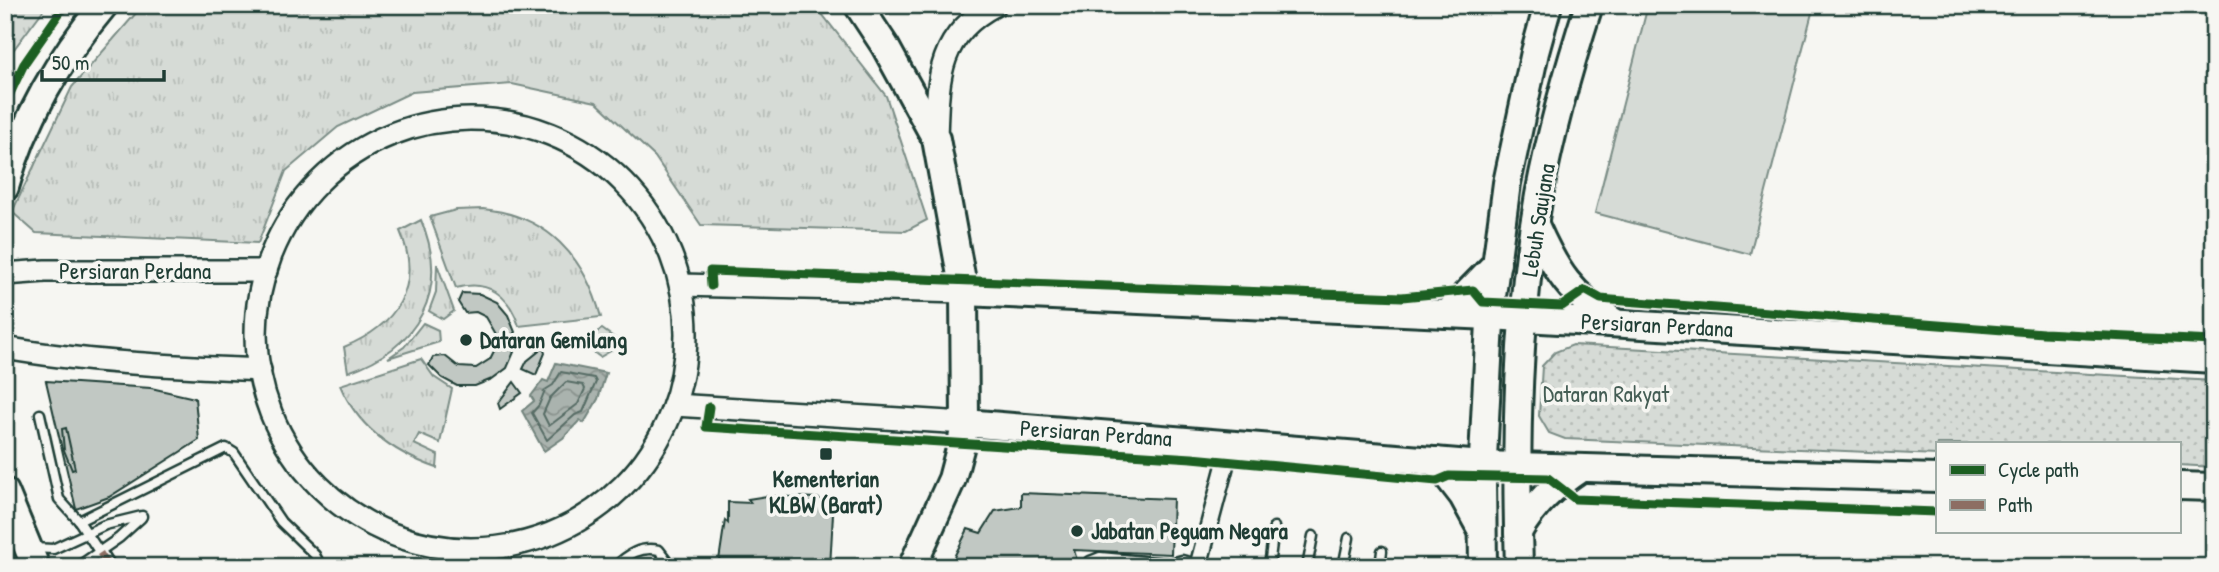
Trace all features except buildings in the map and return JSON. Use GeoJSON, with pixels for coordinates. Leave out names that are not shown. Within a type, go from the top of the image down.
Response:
{"type":"FeatureCollection","features":[{"type":"Feature","properties":{"kind":"main road"},"geometry":{"type":"LineString","coordinates":[[6,184],[30,121],[55,73],[104,5]]}},
{"type":"Feature","properties":{"kind":"main road"},"geometry":{"type":"LineString","coordinates":[[858,5],[885,46],[936,139],[964,292],[965,423],[952,479],[912,567]]}},
{"type":"Feature","properties":{"kind":"main road","name":"Lebuh Saujana"},"geometry":{"type":"LineString","coordinates":[[1483,567],[1483,465],[1490,316],[1507,183],[1535,52],[1548,5]]}},
{"type":"Feature","properties":{"kind":"main road","name":"Lebuh Saujana"},"geometry":{"type":"LineString","coordinates":[[1519,567],[1517,466],[1524,318],[1535,226],[1539,196],[1571,60],[1589,5]]}},
{"type":"Feature","properties":{"kind":"main road"},"geometry":{"type":"LineString","coordinates":[[1535,226],[1552,262],[1568,286],[1588,306],[1614,323]]}},
{"type":"Feature","properties":{"kind":"main road"},"geometry":{"type":"LineString","coordinates":[[1447,314],[1497,263]]}},
{"type":"Feature","properties":{"kind":"main road","name":"Persiaran Perdana"},"geometry":{"type":"LineString","coordinates":[[964,292],[1490,316],[2214,359]]}},
{"type":"Feature","properties":{"kind":"main road","name":"Persiaran Perdana"},"geometry":{"type":"LineString","coordinates":[[965,423],[1483,465],[1936,478]]}},
{"type":"Feature","properties":{"kind":"main road"},"geometry":{"type":"LineString","coordinates":[[1436,461],[1463,496],[1482,530]]}},
{"type":"Feature","properties":{"kind":"main road"},"geometry":{"type":"LineString","coordinates":[[1518,532],[1531,509],[1556,484],[1581,468]]}},
{"type":"Feature","properties":{"kind":"main road"},"geometry":{"type":"LineString","coordinates":[[2180,486],[2214,487]]}},
{"type":"Feature","properties":{"kind":"main road"},"geometry":{"type":"LineString","coordinates":[[5,492],[28,558]]}},
{"type":"Feature","properties":{"kind":"street"},"geometry":{"type":"LineString","coordinates":[[936,139],[938,76],[951,46],[984,11],[995,5]]}},
{"type":"Feature","properties":{"kind":"street"},"geometry":{"type":"LineString","coordinates":[[478,118],[524,124],[568,141],[608,167],[640,201],[659,231],[681,285],[686,347],[674,405],[656,445],[630,480],[598,509],[560,531],[519,544],[476,550],[432,546],[391,534],[352,513],[319,485],[292,451],[272,412],[260,370],[257,320],[265,271],[284,228],[311,189],[346,158],[386,135],[431,121],[478,118]]}},
{"type":"Feature","properties":{"kind":"street","name":"Persiaran Perdana"},"geometry":{"type":"LineString","coordinates":[[5,274],[46,271],[265,271]]}},
{"type":"Feature","properties":{"kind":"street","name":"Persiaran Perdana"},"geometry":{"type":"LineString","coordinates":[[681,285],[964,292]]}},
{"type":"Feature","properties":{"kind":"street"},"geometry":{"type":"LineString","coordinates":[[5,348],[101,360],[260,370]]}},
{"type":"Feature","properties":{"kind":"street","name":"Persiaran Perdana"},"geometry":{"type":"LineString","coordinates":[[674,405],[965,423]]}},
{"type":"Feature","properties":{"kind":"street"},"geometry":{"type":"LineString","coordinates":[[1203,565],[1231,443]]}},
{"type":"Feature","properties":{"kind":"street"},"geometry":{"type":"LineString","coordinates":[[100,553],[109,567]]}},
{"type":"Feature","properties":{"kind":"lane"},"geometry":{"type":"LineString","coordinates":[[40,414],[59,499],[79,521],[100,553]]}},
{"type":"Feature","properties":{"kind":"lane"},"geometry":{"type":"LineString","coordinates":[[79,521],[226,448],[234,453],[281,522],[314,555],[321,567]]}},
{"type":"Feature","properties":{"kind":"lane"},"geometry":{"type":"LineString","coordinates":[[28,558],[39,550],[52,549],[87,532],[142,516],[100,553],[77,567]]}},
{"type":"Feature","properties":{"kind":"lane"},"geometry":{"type":"LineString","coordinates":[[1269,567],[1274,527]]}},
{"type":"Feature","properties":{"kind":"lane"},"geometry":{"type":"LineString","coordinates":[[1307,567],[1313,536]]}},
{"type":"Feature","properties":{"kind":"lane"},"geometry":{"type":"LineString","coordinates":[[1343,567],[1349,538]]}},
{"type":"Feature","properties":{"kind":"lane"},"geometry":{"type":"LineString","coordinates":[[615,567],[626,557],[646,547],[659,550],[672,567]]}},
{"type":"Feature","properties":{"kind":"lane"},"geometry":{"type":"LineString","coordinates":[[1380,567],[1382,551]]}},
{"type":"Feature","properties":{"kind":"lane"},"geometry":{"type":"LineString","coordinates":[[1087,567],[1090,561],[1100,557],[1164,565],[1182,560],[1203,565]]}},
{"type":"Feature","properties":{"kind":"green space"},"geometry":{"type":"Polygon","coordinates":[[[5,5],[47,5],[5,61],[5,5]]]}},
{"type":"Feature","properties":{"kind":"green space"},"geometry":{"type":"Polygon","coordinates":[[[143,5],[815,5],[886,96],[927,220],[906,231],[701,225],[655,157],[596,102],[512,84],[412,92],[338,127],[286,171],[258,243],[36,233],[12,212],[72,87],[143,5]]]}},
{"type":"Feature","properties":{"kind":"green space"},"geometry":{"type":"Polygon","coordinates":[[[1648,5],[1814,5],[1750,254],[1595,213],[1648,5]]]}},
{"type":"Feature","properties":{"kind":"green space"},"geometry":{"type":"Polygon","coordinates":[[[483,209],[526,220],[560,243],[574,258],[585,276],[601,317],[519,326],[509,306],[496,292],[478,286],[456,288],[430,217],[456,210],[483,209]]]}},
{"type":"Feature","properties":{"kind":"green space"},"geometry":{"type":"Polygon","coordinates":[[[421,220],[429,246],[432,270],[430,293],[422,314],[410,332],[393,348],[348,372],[344,347],[378,328],[400,302],[409,270],[407,251],[400,231],[421,220]]]}},
{"type":"Feature","properties":{"kind":"green space"},"geometry":{"type":"Polygon","coordinates":[[[437,264],[454,311],[443,319],[429,311],[436,292],[437,264]]]}},
{"type":"Feature","properties":{"kind":"green space"},"geometry":{"type":"Polygon","coordinates":[[[423,323],[438,330],[439,342],[388,358],[404,347],[423,323]]]}},
{"type":"Feature","properties":{"kind":"green space"},"geometry":{"type":"Polygon","coordinates":[[[602,329],[623,344],[600,357],[580,342],[602,329]]]}},
{"type":"Feature","properties":{"kind":"green space","name":"Dataran Rakyat"},"geometry":{"type":"Polygon","coordinates":[[[1573,345],[2214,381],[2214,467],[2180,465],[2180,442],[1936,442],[1936,455],[1565,439],[1549,433],[1539,416],[1542,366],[1555,352],[1573,345]]]}},
{"type":"Feature","properties":{"kind":"green space"},"geometry":{"type":"Polygon","coordinates":[[[421,359],[434,377],[452,389],[440,443],[419,434],[414,444],[438,455],[437,468],[406,455],[379,437],[357,414],[340,385],[421,359]]]}},
{"type":"Feature","properties":{"kind":"water"},"geometry":{"type":"Polygon","coordinates":[[[556,363],[606,373],[598,399],[584,423],[580,420],[563,438],[544,451],[522,411],[534,401],[531,396],[543,380],[548,382],[556,363]]]}},
{"type":"Feature","properties":{"kind":"marked path"},"geometry":{"type":"LineString","coordinates":[[100,553],[109,567]]}},
{"type":"Feature","properties":{"kind":"cycle path"},"geometry":{"type":"LineString","coordinates":[[5,104],[24,64],[65,5]]}},
{"type":"Feature","properties":{"kind":"cycle path"},"geometry":{"type":"LineString","coordinates":[[711,286],[710,271],[1402,297],[1473,290],[1483,302],[1562,306],[1585,290],[1601,299],[1612,300],[2043,333],[2214,341]]}},
{"type":"Feature","properties":{"kind":"cycle path"},"geometry":{"type":"LineString","coordinates":[[709,407],[706,427],[1192,458],[1437,481],[1449,476],[1548,478],[1575,499],[1936,512]]}},
{"type":"Feature","properties":{"kind":"place","name":"Dataran Gemilang"},"geometry":{"type":"Point","coordinates":[466,340]}},
{"type":"Feature","properties":{"kind":"place","name":"Kementerian KLBW (Barat)"},"geometry":{"type":"Point","coordinates":[826,454]}},
{"type":"Feature","properties":{"kind":"place","name":"Jabatan Peguam Negara"},"geometry":{"type":"Point","coordinates":[1077,531]}}]}
